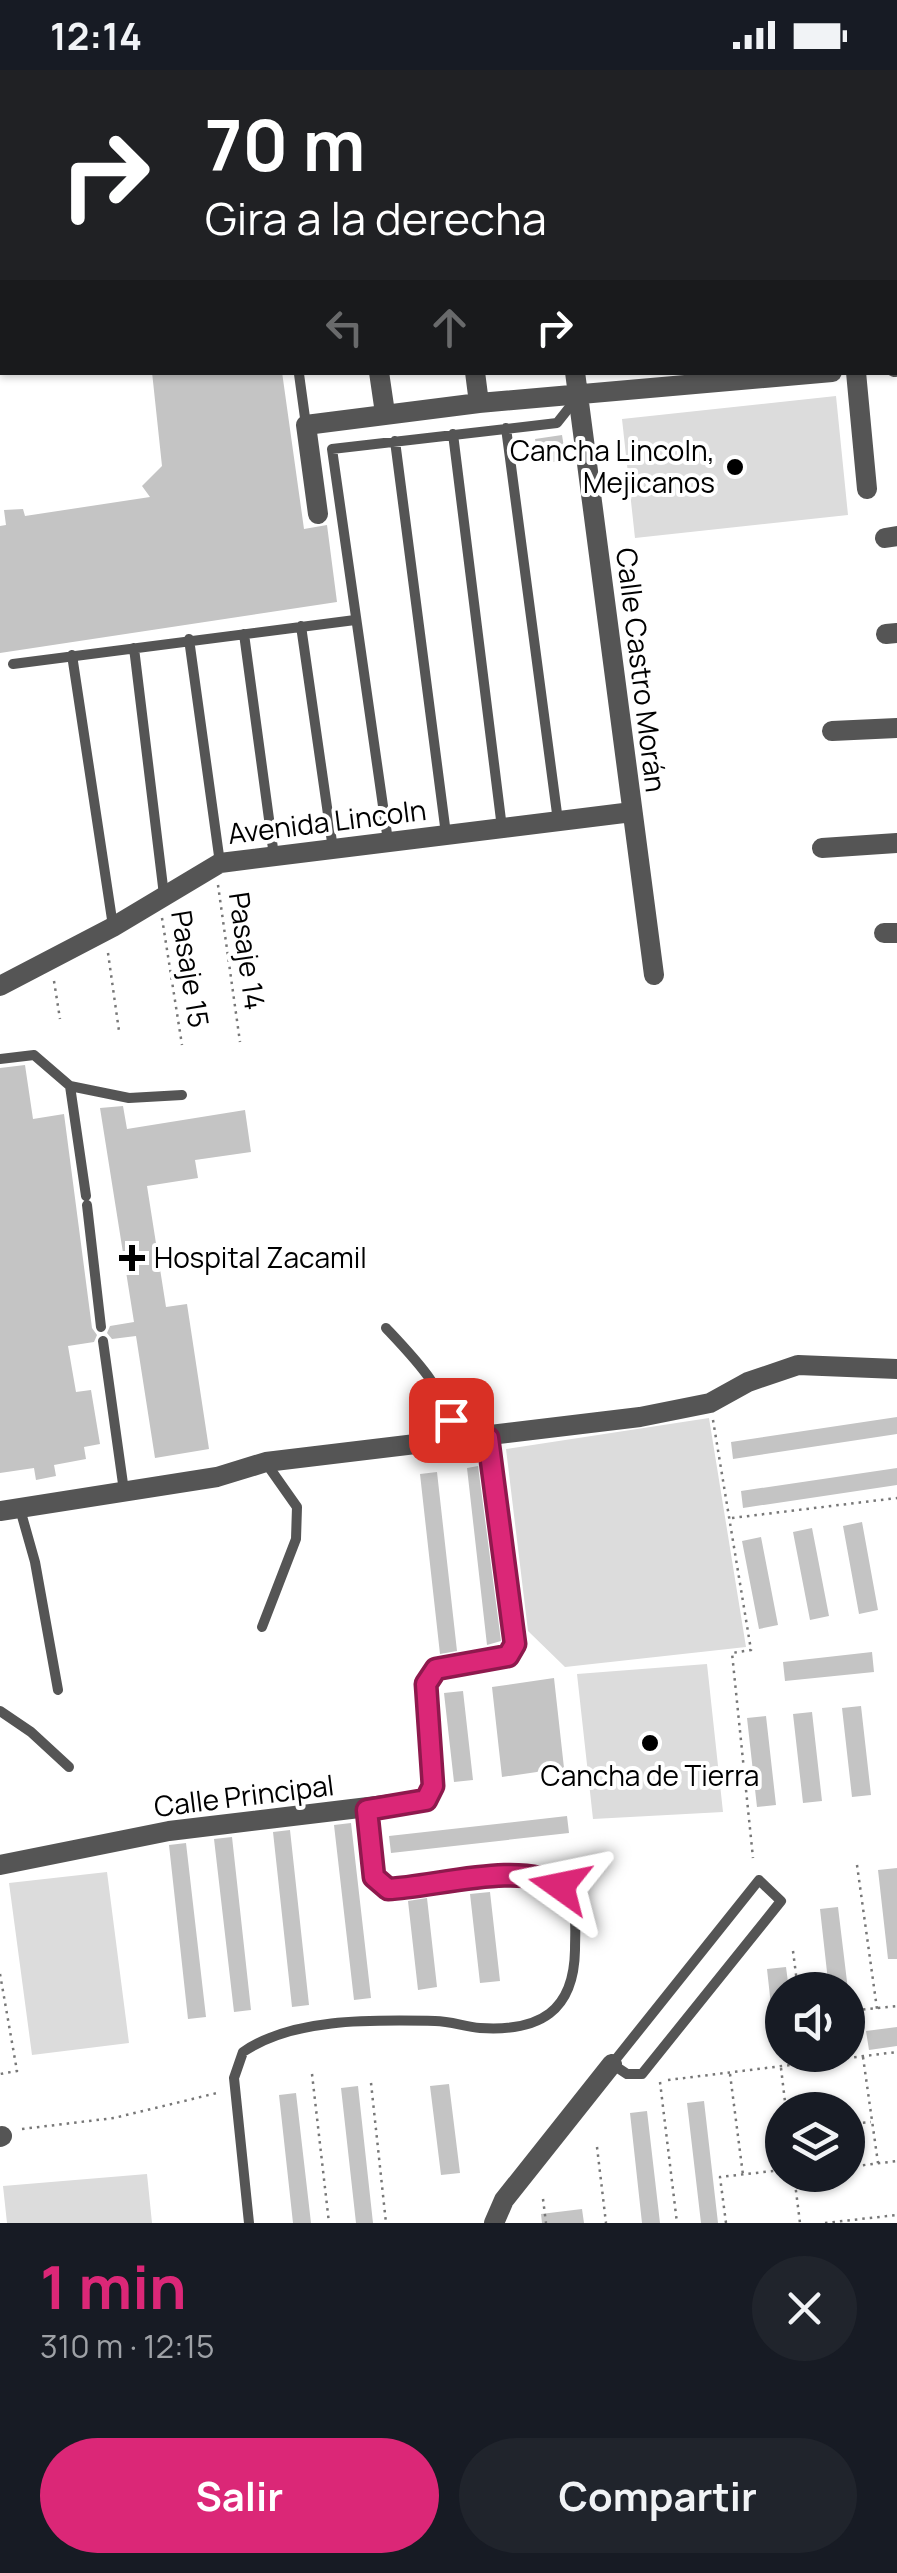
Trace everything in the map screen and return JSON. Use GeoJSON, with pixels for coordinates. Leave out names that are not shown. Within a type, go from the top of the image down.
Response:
{"type":"FeatureCollection","features":[{"type":"Feature","properties":{"kind":"street"},"geometry":{"type":"LineString","coordinates":[[379,375],[385,413]]}},
{"type":"Feature","properties":{"kind":"street"},"geometry":{"type":"LineString","coordinates":[[474,375],[479,403]]}},
{"type":"Feature","properties":{"kind":"street","name":"Calle Castro Morán"},"geometry":{"type":"LineString","coordinates":[[575,375],[654,975]]}},
{"type":"Feature","properties":{"kind":"street"},"geometry":{"type":"LineString","coordinates":[[856,375],[867,489]]}},
{"type":"Feature","properties":{"kind":"street"},"geometry":{"type":"LineString","coordinates":[[318,514],[306,424],[578,395],[676,380],[769,376]]}},
{"type":"Feature","properties":{"kind":"street"},"geometry":{"type":"LineString","coordinates":[[832,731],[897,728]]}},
{"type":"Feature","properties":{"kind":"street","name":"Avenida Lincoln"},"geometry":{"type":"LineString","coordinates":[[0,986],[109,929],[217,865],[632,812]]}},
{"type":"Feature","properties":{"kind":"street"},"geometry":{"type":"LineString","coordinates":[[822,848],[897,842]]}},
{"type":"Feature","properties":{"kind":"street"},"geometry":{"type":"LineString","coordinates":[[10,1510],[217,1477],[266,1462],[488,1438],[710,1403],[748,1382],[798,1365],[897,1368]]}},
{"type":"Feature","properties":{"kind":"street","name":"Calle Principal"},"geometry":{"type":"LineString","coordinates":[[0,1865],[169,1831],[426,1800],[433,1786],[426,1684],[436,1669],[508,1656],[515,1644],[488,1438]]}},
{"type":"Feature","properties":{"kind":"street"},"geometry":{"type":"LineString","coordinates":[[494,2223],[504,2200],[612,2064]]}},
{"type":"Feature","properties":{"kind":"lane"},"geometry":{"type":"LineString","coordinates":[[300,375],[306,424]]}},
{"type":"Feature","properties":{"kind":"lane"},"geometry":{"type":"LineString","coordinates":[[388,842],[332,450],[557,423],[578,395]]}},
{"type":"Feature","properties":{"kind":"lane"},"geometry":{"type":"LineString","coordinates":[[506,428],[558,821]]}},
{"type":"Feature","properties":{"kind":"lane"},"geometry":{"type":"LineString","coordinates":[[453,434],[502,828]]}},
{"type":"Feature","properties":{"kind":"lane"},"geometry":{"type":"LineString","coordinates":[[395,442],[446,835]]}},
{"type":"Feature","properties":{"kind":"lane"},"geometry":{"type":"LineString","coordinates":[[14,664],[355,620]]}},
{"type":"Feature","properties":{"kind":"lane"},"geometry":{"type":"LineString","coordinates":[[301,626],[333,849]]}},
{"type":"Feature","properties":{"kind":"lane"},"geometry":{"type":"LineString","coordinates":[[244,634],[274,857]]}},
{"type":"Feature","properties":{"kind":"lane"},"geometry":{"type":"LineString","coordinates":[[189,639],[217,865]]}},
{"type":"Feature","properties":{"kind":"lane"},"geometry":{"type":"LineString","coordinates":[[134,648],[162,898]]}},
{"type":"Feature","properties":{"kind":"lane"},"geometry":{"type":"LineString","coordinates":[[72,655],[109,929]]}},
{"type":"Feature","properties":{"kind":"lane"},"geometry":{"type":"LineString","coordinates":[[0,1059],[34,1055],[70,1086],[129,1098],[182,1094]]}},
{"type":"Feature","properties":{"kind":"lane"},"geometry":{"type":"LineString","coordinates":[[70,1086],[102,1327]]}},
{"type":"Feature","properties":{"kind":"lane"},"geometry":{"type":"LineString","coordinates":[[386,1328],[430,1374],[444,1398],[455,1441]]}},
{"type":"Feature","properties":{"kind":"lane"},"geometry":{"type":"LineString","coordinates":[[103,1341],[124,1492]]}},
{"type":"Feature","properties":{"kind":"lane"},"geometry":{"type":"LineString","coordinates":[[262,1627],[290,1558],[297,1507],[266,1462]]}},
{"type":"Feature","properties":{"kind":"lane"},"geometry":{"type":"LineString","coordinates":[[10,1510],[35,1562],[58,1690]]}},
{"type":"Feature","properties":{"kind":"lane"},"geometry":{"type":"LineString","coordinates":[[0,1710],[31,1732],[69,1768]]}},
{"type":"Feature","properties":{"kind":"lane"},"geometry":{"type":"LineString","coordinates":[[249,2223],[234,2078],[243,2052],[275,2035],[324,2026],[434,2020],[480,2028],[520,2025],[550,2014],[572,1986],[575,1909],[560,1886],[547,1880],[509,1876],[388,1889],[374,1877],[367,1810]]}},
{"type":"Feature","properties":{"kind":"lane"},"geometry":{"type":"LineString","coordinates":[[759,1880],[781,1901],[642,2074],[627,2074],[612,2064],[759,1880]]}},
{"type":"Feature","properties":{"kind":"path","name":"Pasaje 14"},"geometry":{"type":"LineString","coordinates":[[217,865],[240,1042]]}},
{"type":"Feature","properties":{"kind":"path","name":"Pasaje 15"},"geometry":{"type":"LineString","coordinates":[[162,898],[182,1045]]}},
{"type":"Feature","properties":{"kind":"path"},"geometry":{"type":"LineString","coordinates":[[109,929],[119,1031]]}},
{"type":"Feature","properties":{"kind":"path"},"geometry":{"type":"LineString","coordinates":[[50,960],[60,1019]]}},
{"type":"Feature","properties":{"kind":"path"},"geometry":{"type":"LineString","coordinates":[[710,1403],[752,1650],[732,1654],[753,1858]]}},
{"type":"Feature","properties":{"kind":"path"},"geometry":{"type":"LineString","coordinates":[[731,1518],[897,1498]]}},
{"type":"Feature","properties":{"kind":"path"},"geometry":{"type":"LineString","coordinates":[[857,1865],[877,2008]]}},
{"type":"Feature","properties":{"kind":"path"},"geometry":{"type":"LineString","coordinates":[[793,1951],[796,1972]]}},
{"type":"Feature","properties":{"kind":"path"},"geometry":{"type":"LineString","coordinates":[[0,1974],[17,2071],[0,2074]]}},
{"type":"Feature","properties":{"kind":"path"},"geometry":{"type":"LineString","coordinates":[[865,2010],[897,2006]]}},
{"type":"Feature","properties":{"kind":"path"},"geometry":{"type":"LineString","coordinates":[[0,2014],[6,2012]]}},
{"type":"Feature","properties":{"kind":"path"},"geometry":{"type":"LineString","coordinates":[[865,2056],[897,2052]]}},
{"type":"Feature","properties":{"kind":"path"},"geometry":{"type":"LineString","coordinates":[[668,2080],[765,2068]]}},
{"type":"Feature","properties":{"kind":"path"},"geometry":{"type":"LineString","coordinates":[[865,2071],[878,2163]]}},
{"type":"Feature","properties":{"kind":"path"},"geometry":{"type":"LineString","coordinates":[[730,2073],[743,2174]]}},
{"type":"Feature","properties":{"kind":"path"},"geometry":{"type":"LineString","coordinates":[[312,2074],[328,2223]]}},
{"type":"Feature","properties":{"kind":"path"},"geometry":{"type":"LineString","coordinates":[[660,2082],[677,2223]]}},
{"type":"Feature","properties":{"kind":"path"},"geometry":{"type":"LineString","coordinates":[[371,2083],[386,2223]]}},
{"type":"Feature","properties":{"kind":"path"},"geometry":{"type":"LineString","coordinates":[[8,2134],[114,2118],[217,2093]]}},
{"type":"Feature","properties":{"kind":"path"},"geometry":{"type":"LineString","coordinates":[[865,2123],[872,2122]]}},
{"type":"Feature","properties":{"kind":"path"},"geometry":{"type":"LineString","coordinates":[[597,2147],[606,2223]]}},
{"type":"Feature","properties":{"kind":"path"},"geometry":{"type":"LineString","coordinates":[[865,2165],[897,2161]]}},
{"type":"Feature","properties":{"kind":"path"},"geometry":{"type":"LineString","coordinates":[[726,2223],[720,2177],[765,2172]]}},
{"type":"Feature","properties":{"kind":"path"},"geometry":{"type":"LineString","coordinates":[[796,2192],[800,2223]]}},
{"type":"Feature","properties":{"kind":"path"},"geometry":{"type":"LineString","coordinates":[[543,2199],[546,2223]]}},
{"type":"Feature","properties":{"kind":"path"},"geometry":{"type":"LineString","coordinates":[[825,2223],[897,2215]]}},
{"type":"Feature","properties":{"kind":"shaded area","name":"Cancha Lincoln, Mejicanos"},"geometry":{"type":"Polygon","coordinates":[[[836,396],[848,515],[635,538],[622,419],[836,396]]]}},
{"type":"Feature","properties":{"kind":"shaded area"},"geometry":{"type":"Polygon","coordinates":[[[709,1418],[746,1647],[565,1667],[528,1631],[506,1449],[709,1418]]]}},
{"type":"Feature","properties":{"kind":"shaded area","name":"Cancha de Tierra"},"geometry":{"type":"Polygon","coordinates":[[[707,1664],[723,1812],[593,1819],[577,1674],[707,1664]]]}},
{"type":"Feature","properties":{"kind":"shaded area"},"geometry":{"type":"Polygon","coordinates":[[[107,1872],[129,2043],[32,2055],[9,1883],[107,1872]]]}},
{"type":"Feature","properties":{"kind":"shaded area"},"geometry":{"type":"Polygon","coordinates":[[[147,2174],[152,2223],[7,2223],[3,2186],[147,2174]]]}},
{"type":"Feature","properties":{"kind":"building"},"geometry":{"type":"Polygon","coordinates":[[[152,375],[282,375],[304,529],[327,525],[337,602],[0,653],[0,526],[6,525],[4,510],[23,509],[25,516],[150,497],[142,486],[162,466],[152,375]]]}},
{"type":"Feature","properties":{"kind":"building"},"geometry":{"type":"Polygon","coordinates":[[[562,435],[566,460],[539,464],[535,439],[562,435]]]}},
{"type":"Feature","properties":{"kind":"building"},"geometry":{"type":"Polygon","coordinates":[[[25,1065],[33,1119],[64,1114],[92,1328],[97,1335],[94,1342],[68,1346],[76,1392],[91,1390],[100,1444],[84,1447],[86,1459],[54,1465],[56,1476],[36,1480],[34,1468],[0,1473],[0,1068],[25,1065]]]}},
{"type":"Feature","properties":{"kind":"building"},"geometry":{"type":"Polygon","coordinates":[[[123,1106],[127,1129],[245,1110],[251,1152],[195,1160],[198,1178],[147,1186],[166,1307],[187,1304],[209,1449],[155,1458],[136,1336],[112,1339],[107,1333],[110,1326],[134,1322],[100,1108],[123,1106]]]}},
{"type":"Feature","properties":{"kind":"building"},"geometry":{"type":"Polygon","coordinates":[[[897,1417],[897,1434],[733,1459],[731,1442],[897,1417]]]}},
{"type":"Feature","properties":{"kind":"building"},"geometry":{"type":"Polygon","coordinates":[[[478,1466],[501,1641],[487,1645],[467,1468],[478,1466]]]}},
{"type":"Feature","properties":{"kind":"building"},"geometry":{"type":"Polygon","coordinates":[[[897,1468],[897,1485],[743,1508],[741,1491],[897,1468]]]}},
{"type":"Feature","properties":{"kind":"building"},"geometry":{"type":"Polygon","coordinates":[[[437,1472],[457,1651],[440,1654],[420,1474],[437,1472]]]}},
{"type":"Feature","properties":{"kind":"building"},"geometry":{"type":"Polygon","coordinates":[[[862,1522],[878,1610],[859,1614],[843,1526],[862,1522]]]}},
{"type":"Feature","properties":{"kind":"building"},"geometry":{"type":"Polygon","coordinates":[[[812,1528],[829,1616],[810,1620],[793,1532],[812,1528]]]}},
{"type":"Feature","properties":{"kind":"building"},"geometry":{"type":"Polygon","coordinates":[[[761,1537],[778,1625],[759,1629],[742,1541],[761,1537]]]}},
{"type":"Feature","properties":{"kind":"building"},"geometry":{"type":"Polygon","coordinates":[[[872,1652],[874,1672],[785,1681],[783,1662],[872,1652]]]}},
{"type":"Feature","properties":{"kind":"building"},"geometry":{"type":"Polygon","coordinates":[[[554,1678],[564,1768],[502,1777],[492,1687],[554,1678]]]}},
{"type":"Feature","properties":{"kind":"building"},"geometry":{"type":"Polygon","coordinates":[[[463,1691],[473,1780],[454,1782],[444,1693],[463,1691]]]}},
{"type":"Feature","properties":{"kind":"building"},"geometry":{"type":"Polygon","coordinates":[[[861,1706],[871,1795],[852,1797],[842,1708],[861,1706]]]}},
{"type":"Feature","properties":{"kind":"building"},"geometry":{"type":"Polygon","coordinates":[[[812,1712],[822,1801],[803,1803],[793,1714],[812,1712]]]}},
{"type":"Feature","properties":{"kind":"building"},"geometry":{"type":"Polygon","coordinates":[[[766,1716],[776,1805],[757,1807],[747,1718],[766,1716]]]}},
{"type":"Feature","properties":{"kind":"building"},"geometry":{"type":"Polygon","coordinates":[[[567,1816],[569,1833],[391,1853],[389,1836],[567,1816]]]}},
{"type":"Feature","properties":{"kind":"building"},"geometry":{"type":"Polygon","coordinates":[[[351,1823],[371,1998],[354,2000],[334,1825],[351,1823]]]}},
{"type":"Feature","properties":{"kind":"building"},"geometry":{"type":"Polygon","coordinates":[[[290,1830],[309,2005],[292,2007],[273,1832],[290,1830]]]}},
{"type":"Feature","properties":{"kind":"building"},"geometry":{"type":"Polygon","coordinates":[[[232,1837],[251,2010],[234,2012],[214,1839],[232,1837]]]}},
{"type":"Feature","properties":{"kind":"building"},"geometry":{"type":"Polygon","coordinates":[[[186,1843],[206,2017],[188,2019],[169,1845],[186,1843]]]}},
{"type":"Feature","properties":{"kind":"building"},"geometry":{"type":"Polygon","coordinates":[[[897,1868],[897,1959],[888,1959],[878,1870],[897,1868]]]}},
{"type":"Feature","properties":{"kind":"building"},"geometry":{"type":"Polygon","coordinates":[[[490,1892],[500,1981],[480,1983],[470,1894],[490,1892]]]}},
{"type":"Feature","properties":{"kind":"building"},"geometry":{"type":"Polygon","coordinates":[[[427,1898],[437,1987],[418,1990],[408,1901],[427,1898]]]}},
{"type":"Feature","properties":{"kind":"building"},"geometry":{"type":"Polygon","coordinates":[[[838,1907],[846,1972],[827,1972],[820,1909],[838,1907]]]}},
{"type":"Feature","properties":{"kind":"building"},"geometry":{"type":"Polygon","coordinates":[[[786,1967],[787,1972],[767,1972],[786,1967]]]}},
{"type":"Feature","properties":{"kind":"building"},"geometry":{"type":"Polygon","coordinates":[[[897,2027],[897,2046],[869,2050],[866,2031],[897,2027]]]}},
{"type":"Feature","properties":{"kind":"building"},"geometry":{"type":"Polygon","coordinates":[[[449,2084],[460,2173],[441,2175],[430,2086],[449,2084]]]}},
{"type":"Feature","properties":{"kind":"building"},"geometry":{"type":"Polygon","coordinates":[[[358,2086],[373,2223],[356,2223],[341,2088],[358,2086]]]}},
{"type":"Feature","properties":{"kind":"building"},"geometry":{"type":"Polygon","coordinates":[[[296,2093],[311,2223],[293,2223],[279,2095],[296,2093]]]}},
{"type":"Feature","properties":{"kind":"building"},"geometry":{"type":"Polygon","coordinates":[[[704,2101],[718,2223],[701,2223],[687,2103],[704,2101]]]}},
{"type":"Feature","properties":{"kind":"building"},"geometry":{"type":"Polygon","coordinates":[[[647,2111],[660,2223],[642,2223],[630,2113],[647,2111]]]}},
{"type":"Feature","properties":{"kind":"building"},"geometry":{"type":"Polygon","coordinates":[[[582,2209],[584,2223],[542,2223],[541,2214],[582,2209]]]}},
{"type":"Feature","properties":{"kind":"place","name":"Cancha Lincoln, Mejicanos"},"geometry":{"type":"Point","coordinates":[735,467]}},
{"type":"Feature","properties":{"kind":"place","name":"Hospital Zacamil"},"geometry":{"type":"Point","coordinates":[132,1258]}},
{"type":"Feature","properties":{"kind":"place","name":"Cancha de Tierra"},"geometry":{"type":"Point","coordinates":[650,1743]}},
{"type":"Feature","properties":{"kind":"route"},"geometry":{"type":"LineString","coordinates":[[451,1420],[455,1441],[488,1438],[515,1644],[508,1656],[436,1669],[426,1684],[433,1786],[426,1800],[367,1810],[374,1877],[388,1889],[509,1876],[547,1880],[560,1886]]}}]}
